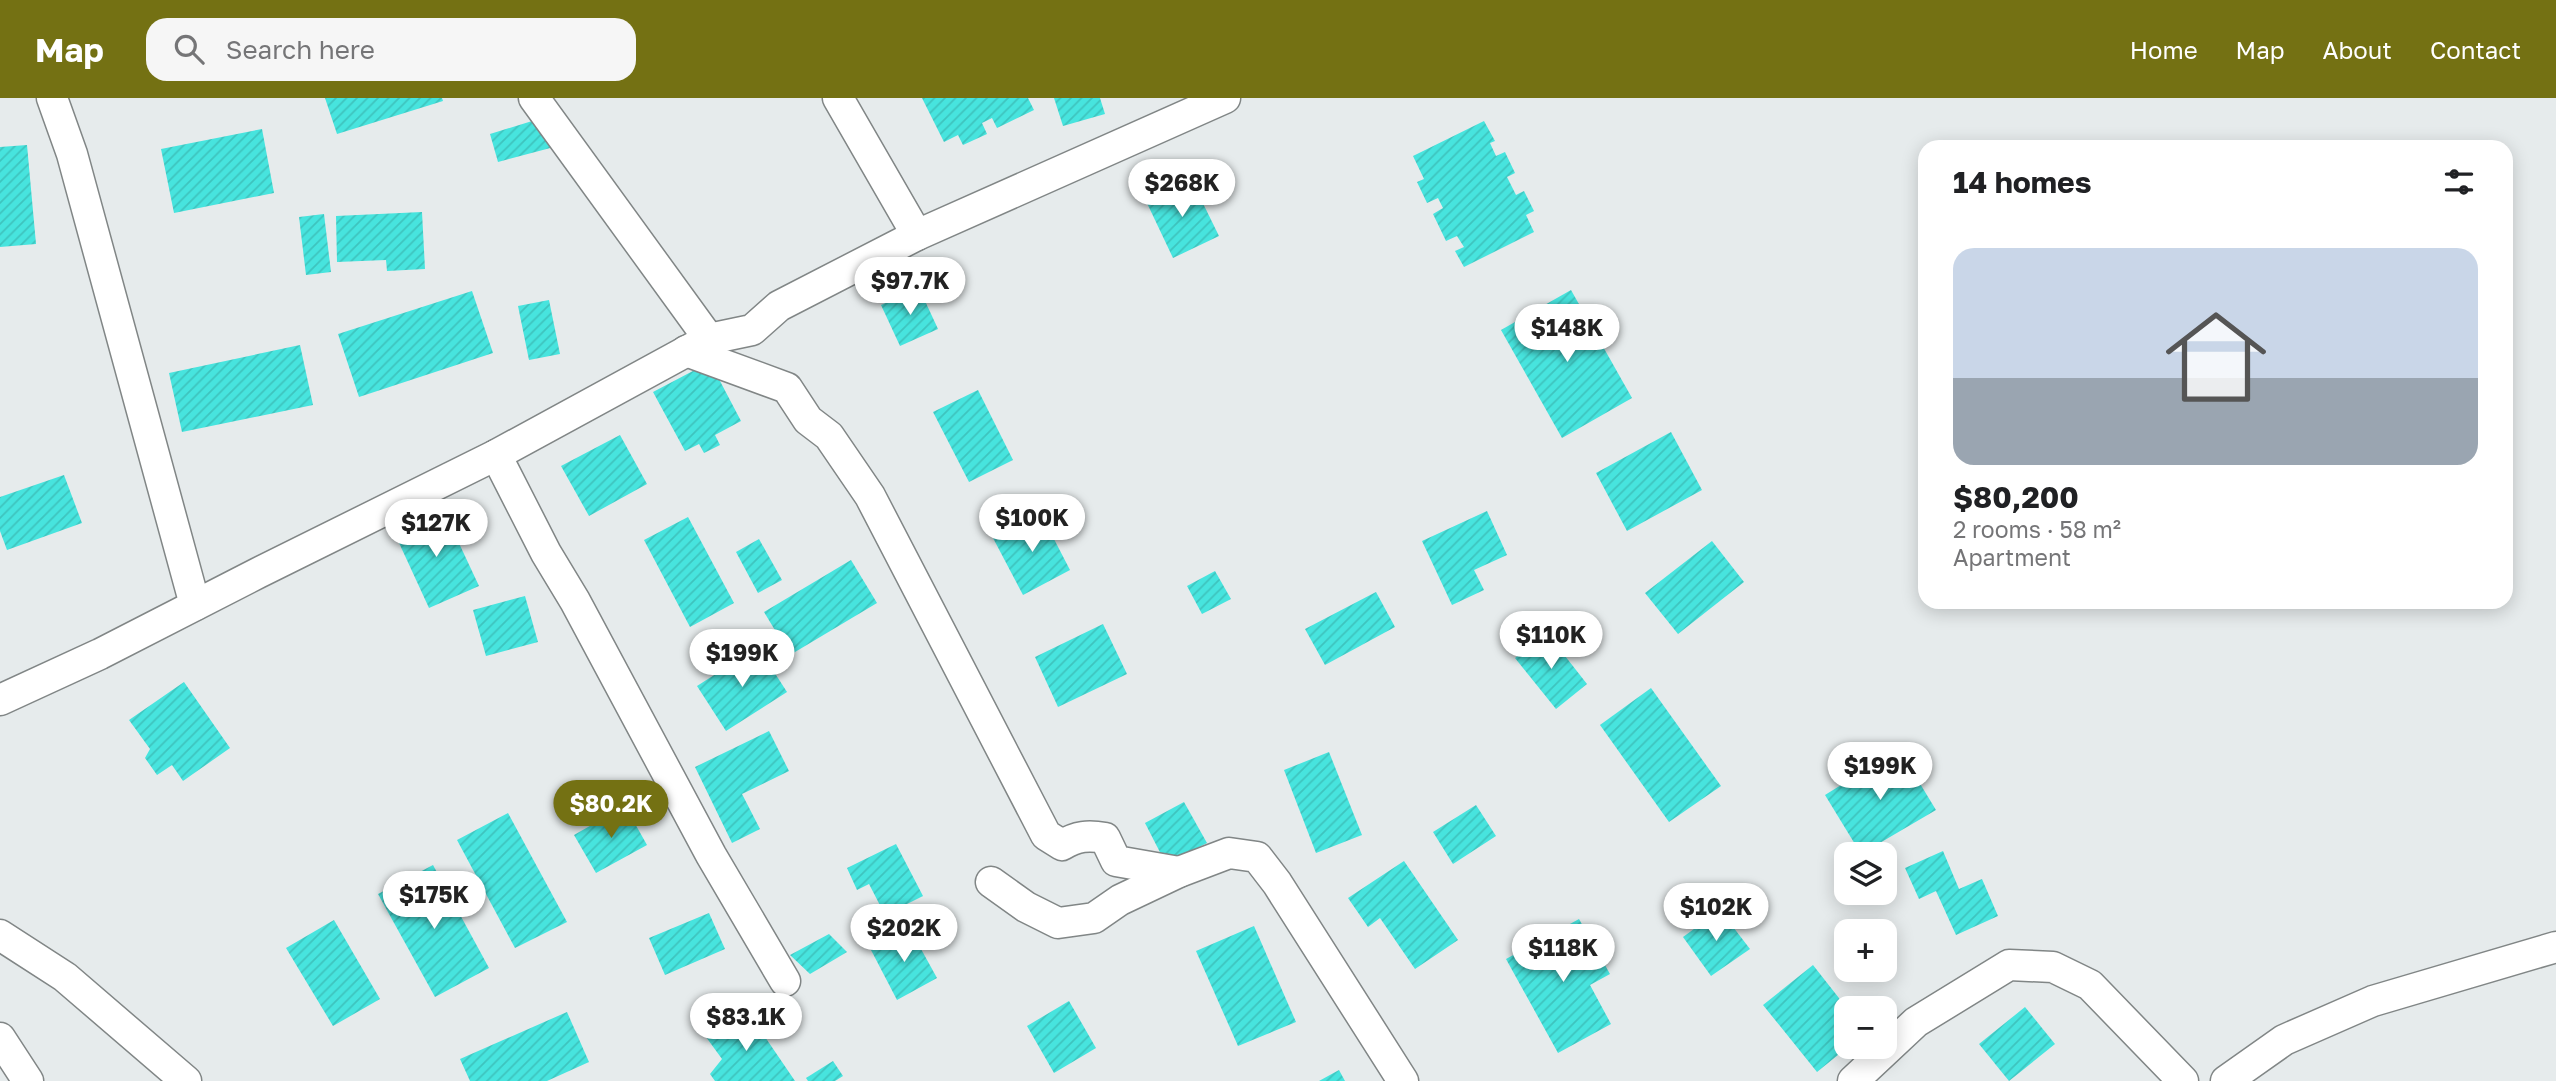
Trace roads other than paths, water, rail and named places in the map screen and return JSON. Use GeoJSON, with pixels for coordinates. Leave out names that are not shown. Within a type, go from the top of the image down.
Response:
{"type":"FeatureCollection","features":[{"type":"Feature","properties":{"kind":"street"},"geometry":{"type":"LineString","coordinates":[[52,98],[72,154],[195,605]]}},
{"type":"Feature","properties":{"kind":"street"},"geometry":{"type":"LineString","coordinates":[[534,98],[698,345],[787,388],[808,420],[829,436],[870,496],[1046,835],[1062,845],[1074,838],[1088,835],[1105,838],[1116,860],[1179,872]]}},
{"type":"Feature","properties":{"kind":"street"},"geometry":{"type":"LineString","coordinates":[[838,98],[917,235]]}},
{"type":"Feature","properties":{"kind":"street"},"geometry":{"type":"LineString","coordinates":[[0,700],[100,654],[496,455],[698,345],[752,330],[779,306],[917,235],[1224,98]]}},
{"type":"Feature","properties":{"kind":"street"},"geometry":{"type":"LineString","coordinates":[[496,455],[546,553],[575,601],[711,855],[785,981]]}},
{"type":"Feature","properties":{"kind":"street"},"geometry":{"type":"LineString","coordinates":[[991,882],[1026,907],[1058,923],[1094,918],[1120,900],[1179,872],[1229,853],[1257,857],[1277,883],[1403,1081]]}},
{"type":"Feature","properties":{"kind":"street"},"geometry":{"type":"LineString","coordinates":[[0,935],[65,977],[186,1081]]}},
{"type":"Feature","properties":{"kind":"street"},"geometry":{"type":"LineString","coordinates":[[2226,1081],[2284,1040],[2373,1001],[2556,947]]}},
{"type":"Feature","properties":{"kind":"street"},"geometry":{"type":"LineString","coordinates":[[1853,1081],[1916,1022],[2009,965],[2053,967],[2090,985],[2183,1081]]}},
{"type":"Feature","properties":{"kind":"street"},"geometry":{"type":"LineString","coordinates":[[0,1038],[29,1081]]}}]}
